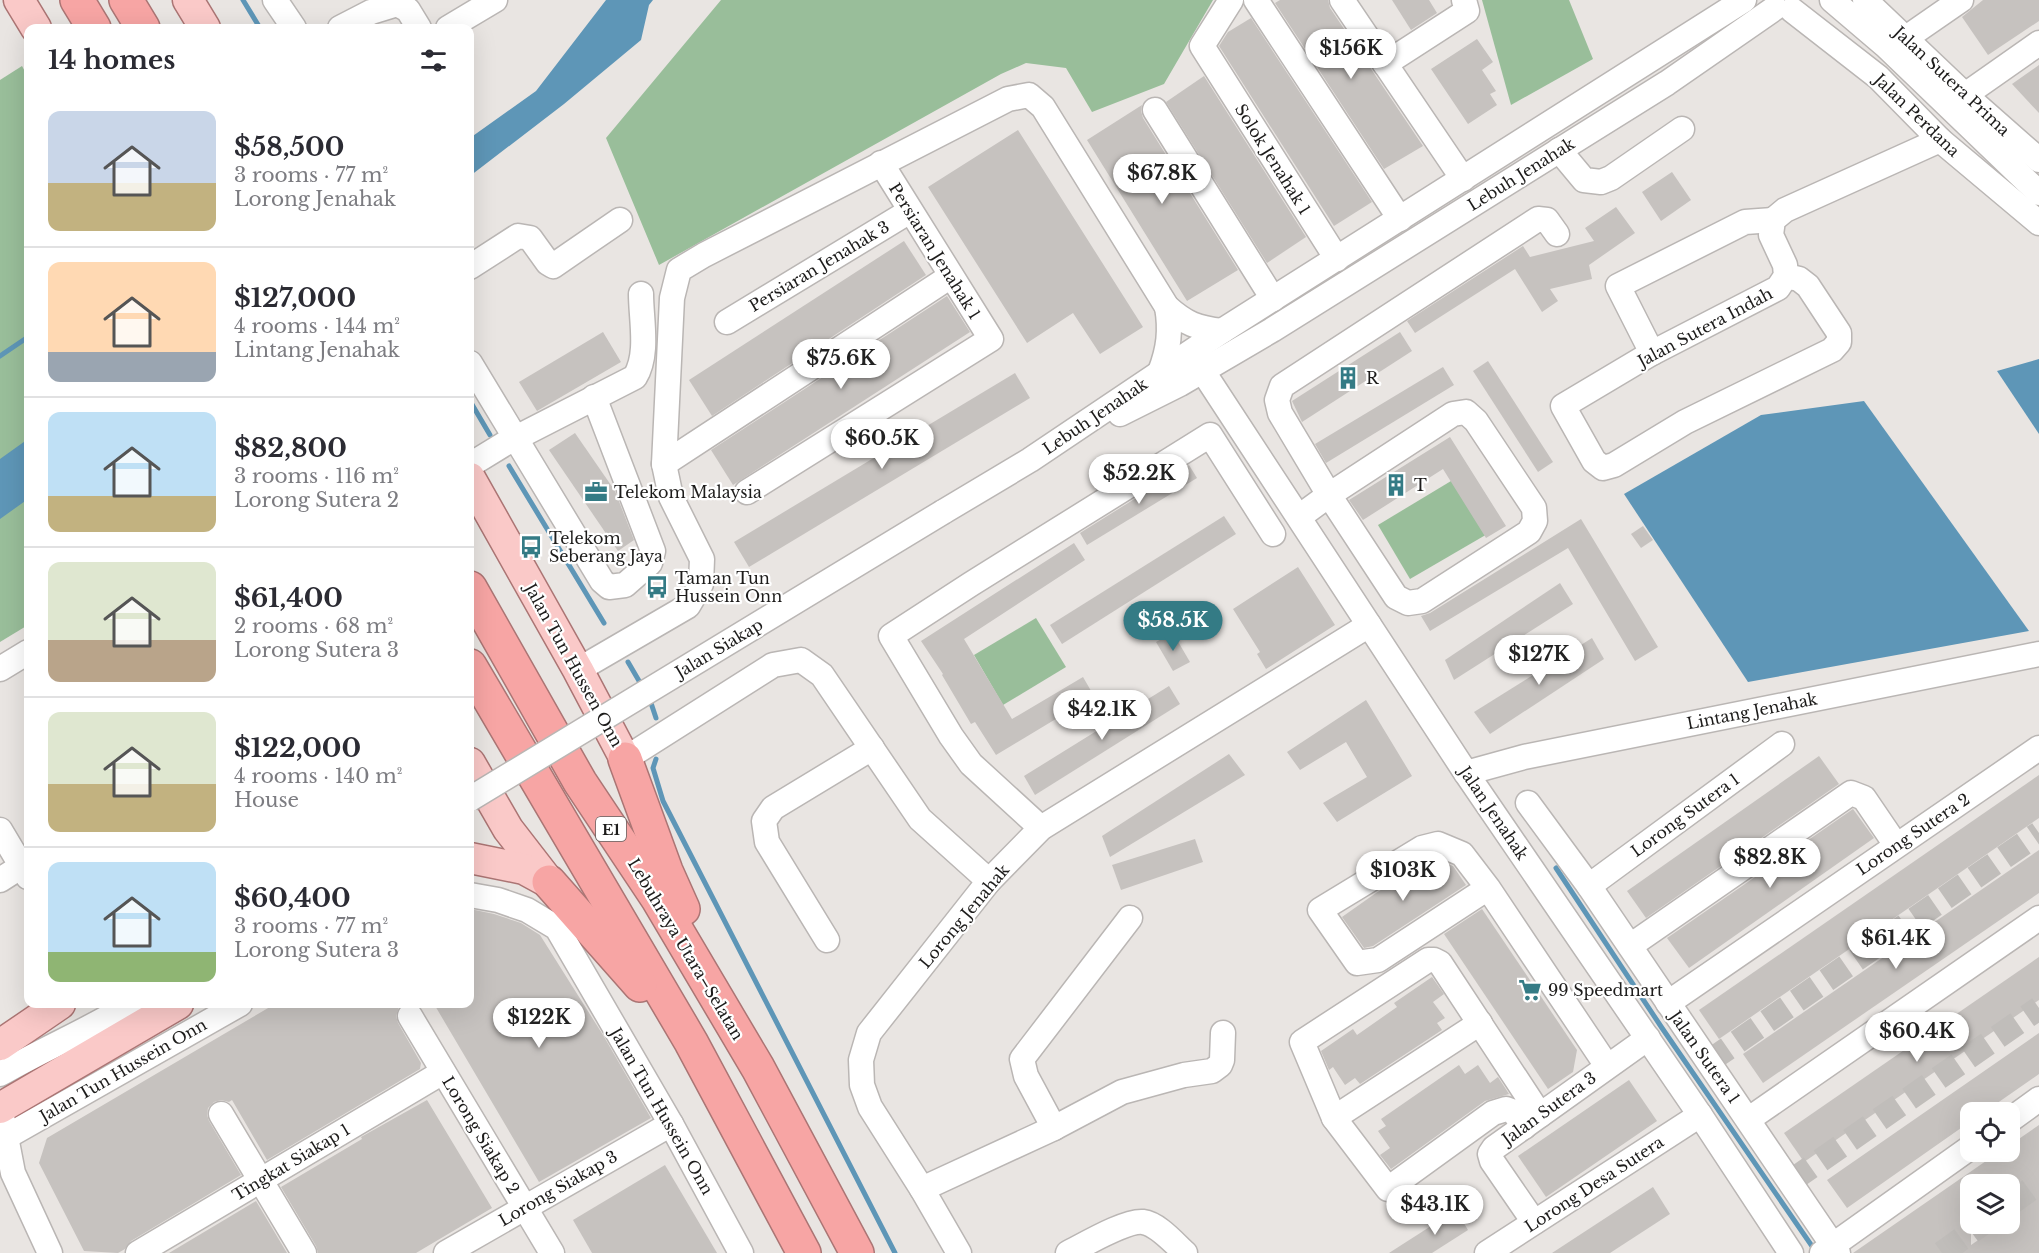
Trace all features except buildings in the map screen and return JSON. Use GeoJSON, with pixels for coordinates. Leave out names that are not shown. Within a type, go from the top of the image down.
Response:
{"type":"FeatureCollection","features":[{"type":"Feature","properties":{"kind":"highway"},"geometry":{"type":"LineString","coordinates":[[77,0],[92,24]]}},
{"type":"Feature","properties":{"kind":"highway"},"geometry":{"type":"LineString","coordinates":[[126,0],[141,24]]}},
{"type":"Feature","properties":{"kind":"highway","name":"Lebuhraya Utara–Selatan"},"geometry":{"type":"LineString","coordinates":[[474,595],[580,782],[658,899],[758,1068],[857,1253]]}},
{"type":"Feature","properties":{"kind":"highway","name":"E1"},"geometry":{"type":"LineString","coordinates":[[474,673],[691,1042],[804,1253]]}},
{"type":"Feature","properties":{"kind":"highway"},"geometry":{"type":"LineString","coordinates":[[625,759],[666,871],[758,1068]]}},
{"type":"Feature","properties":{"kind":"highway"},"geometry":{"type":"LineString","coordinates":[[549,882],[691,1042]]}},
{"type":"Feature","properties":{"kind":"main road"},"geometry":{"type":"LineString","coordinates":[[19,0],[34,24]]}},
{"type":"Feature","properties":{"kind":"main road"},"geometry":{"type":"LineString","coordinates":[[188,0],[203,24]]}},
{"type":"Feature","properties":{"kind":"main road","name":"Jalan Tun Hussen Onn"},"geometry":{"type":"LineString","coordinates":[[474,485],[578,670],[625,759]]}},
{"type":"Feature","properties":{"kind":"main road"},"geometry":{"type":"LineString","coordinates":[[474,770],[508,829],[549,882]]}},
{"type":"Feature","properties":{"kind":"main road"},"geometry":{"type":"LineString","coordinates":[[474,859],[524,869],[549,882]]}},
{"type":"Feature","properties":{"kind":"main road"},"geometry":{"type":"LineString","coordinates":[[0,1045],[54,1008]]}},
{"type":"Feature","properties":{"kind":"main road"},"geometry":{"type":"LineString","coordinates":[[2,1102],[171,1008]]}},
{"type":"Feature","properties":{"kind":"street"},"geometry":{"type":"LineString","coordinates":[[274,0],[291,24]]}},
{"type":"Feature","properties":{"kind":"street"},"geometry":{"type":"LineString","coordinates":[[455,24],[495,0]]}},
{"type":"Feature","properties":{"kind":"street","name":"Solok Jenahak 1"},"geometry":{"type":"LineString","coordinates":[[1231,0],[1202,46],[1337,259]]}},
{"type":"Feature","properties":{"kind":"street"},"geometry":{"type":"LineString","coordinates":[[1256,0],[1400,219]]}},
{"type":"Feature","properties":{"kind":"street"},"geometry":{"type":"LineString","coordinates":[[1342,0],[1463,179]]}},
{"type":"Feature","properties":{"kind":"street"},"geometry":{"type":"LineString","coordinates":[[1385,64],[1467,11],[1464,0]]}},
{"type":"Feature","properties":{"kind":"street","name":"Lebuh Jenahak"},"geometry":{"type":"LineString","coordinates":[[1030,460],[1222,331],[1744,0]]}},
{"type":"Feature","properties":{"kind":"street","name":"Jalan Perdana"},"geometry":{"type":"LineString","coordinates":[[1832,0],[1886,46],[2039,193]]}},
{"type":"Feature","properties":{"kind":"street","name":"Jalan Sutera Prima"},"geometry":{"type":"LineString","coordinates":[[1865,0],[1965,95],[2033,147]]}},
{"type":"Feature","properties":{"kind":"street"},"geometry":{"type":"LineString","coordinates":[[1906,38],[1961,0]]}},
{"type":"Feature","properties":{"kind":"street"},"geometry":{"type":"LineString","coordinates":[[348,24],[371,12],[397,4],[408,10],[417,24]]}},
{"type":"Feature","properties":{"kind":"street","name":"Lebuh Jenahak"},"geometry":{"type":"LineString","coordinates":[[1030,460],[1202,370],[1272,330],[1667,83],[1785,4]]}},
{"type":"Feature","properties":{"kind":"street","name":"Jalan Perdana"},"geometry":{"type":"LineString","coordinates":[[1785,4],[1878,77],[1940,140],[2039,223]]}},
{"type":"Feature","properties":{"kind":"street"},"geometry":{"type":"LineString","coordinates":[[1965,95],[2039,43]]}},
{"type":"Feature","properties":{"kind":"street"},"geometry":{"type":"LineString","coordinates":[[578,670],[688,606],[701,584],[702,559],[671,496],[664,464],[672,298],[679,270],[704,255],[1008,99],[1029,95],[1043,107],[1167,306],[1182,320],[1202,328],[1222,331]]}},
{"type":"Feature","properties":{"kind":"street"},"geometry":{"type":"LineString","coordinates":[[1155,110],[1273,299]]}},
{"type":"Feature","properties":{"kind":"street"},"geometry":{"type":"LineString","coordinates":[[1559,150],[1584,180],[1601,182],[1611,178],[1682,129]]}},
{"type":"Feature","properties":{"kind":"street"},"geometry":{"type":"LineString","coordinates":[[1584,180],[1589,131]]}},
{"type":"Feature","properties":{"kind":"street"},"geometry":{"type":"LineString","coordinates":[[1652,353],[1618,286],[1745,222],[1773,220],[1785,210],[1940,140]]}},
{"type":"Feature","properties":{"kind":"street","name":"Persiaran Jenahak 1"},"geometry":{"type":"LineString","coordinates":[[747,492],[990,339],[881,163]]}},
{"type":"Feature","properties":{"kind":"street","name":"Persiaran Jenahak 3"},"geometry":{"type":"LineString","coordinates":[[727,322],[910,211]]}},
{"type":"Feature","properties":{"kind":"street"},"geometry":{"type":"LineString","coordinates":[[1299,517],[1329,495],[1453,414],[1466,412],[1476,421],[1533,508],[1535,521],[1529,532],[1422,601],[1408,603],[1396,597],[1329,495],[1280,413],[1277,400],[1282,386],[1538,219],[1548,220],[1557,234]]}},
{"type":"Feature","properties":{"kind":"street"},"geometry":{"type":"LineString","coordinates":[[474,264],[518,236],[530,238],[548,263],[553,266],[620,220]]}},
{"type":"Feature","properties":{"kind":"street","name":"Jalan Sutera Indah"},"geometry":{"type":"LineString","coordinates":[[1773,220],[1771,236],[1785,265],[1786,276],[1778,288],[1652,353],[1563,406],[1594,461],[1603,468],[1614,465],[1685,422],[1832,350],[1839,342],[1839,333],[1808,286],[1799,279],[1786,276]]}},
{"type":"Feature","properties":{"kind":"street"},"geometry":{"type":"LineString","coordinates":[[664,464],[951,276]]}},
{"type":"Feature","properties":{"kind":"street"},"geometry":{"type":"LineString","coordinates":[[474,463],[635,377],[641,367],[643,340],[641,294]]}},
{"type":"Feature","properties":{"kind":"street"},"geometry":{"type":"LineString","coordinates":[[1160,372],[1169,340],[1170,323],[1167,306]]}},
{"type":"Feature","properties":{"kind":"street"},"geometry":{"type":"LineString","coordinates":[[474,370],[602,581],[609,587],[626,585],[650,563],[653,551],[594,397]]}},
{"type":"Feature","properties":{"kind":"street","name":"Jalan Jenahak"},"geometry":{"type":"LineString","coordinates":[[1202,370],[1466,773],[1648,1038],[1791,1253]]}},
{"type":"Feature","properties":{"kind":"street"},"geometry":{"type":"LineString","coordinates":[[1041,828],[972,764],[951,736],[891,636],[1210,435],[1273,534]]}},
{"type":"Feature","properties":{"kind":"street","name":"Jalan Siakap"},"geometry":{"type":"LineString","coordinates":[[474,797],[1030,460]]}},
{"type":"Feature","properties":{"kind":"street","name":"Lorong Jenahak"},"geometry":{"type":"LineString","coordinates":[[922,1189],[870,1107],[862,1085],[861,1060],[870,1033],[989,881],[1041,828],[1370,625]]}},
{"type":"Feature","properties":{"kind":"street"},"geometry":{"type":"LineString","coordinates":[[0,669],[24,654]]}},
{"type":"Feature","properties":{"kind":"street","name":"Lintang Jenahak"},"geometry":{"type":"LineString","coordinates":[[1466,773],[1524,757],[2039,654]]}},
{"type":"Feature","properties":{"kind":"street"},"geometry":{"type":"LineString","coordinates":[[625,759],[773,664],[801,660],[822,675],[920,819],[989,881]]}},
{"type":"Feature","properties":{"kind":"street","name":"Lorong Sutera 1"},"geometry":{"type":"LineString","coordinates":[[1589,886],[1782,744]]}},
{"type":"Feature","properties":{"kind":"street"},"geometry":{"type":"LineString","coordinates":[[826,940],[767,842],[764,821],[773,808],[872,748]]}},
{"type":"Feature","properties":{"kind":"street","name":"Lorong Sutera 2"},"geometry":{"type":"LineString","coordinates":[[1668,1003],[2039,748]]}},
{"type":"Feature","properties":{"kind":"street"},"geometry":{"type":"LineString","coordinates":[[1630,946],[1851,793],[1864,798],[1896,845]]}},
{"type":"Feature","properties":{"kind":"street","name":"Jalan Sutera 1"},"geometry":{"type":"LineString","coordinates":[[1528,803],[1589,886],[1749,1119],[1831,1250]]}},
{"type":"Feature","properties":{"kind":"street"},"geometry":{"type":"LineString","coordinates":[[0,830],[24,870]]}},
{"type":"Feature","properties":{"kind":"street"},"geometry":{"type":"LineString","coordinates":[[1488,888],[1378,960],[1356,963],[1320,910],[1422,848],[1438,844],[1462,854],[1488,888],[1607,1066]]}},
{"type":"Feature","properties":{"kind":"street"},"geometry":{"type":"LineString","coordinates":[[0,880],[24,872]]}},
{"type":"Feature","properties":{"kind":"street","name":"Jalan Tun Hussein Onn"},"geometry":{"type":"LineString","coordinates":[[474,897],[498,900],[527,910],[557,928],[671,1124],[741,1253]]}},
{"type":"Feature","properties":{"kind":"street"},"geometry":{"type":"LineString","coordinates":[[1054,1128],[1026,1076],[1022,1059],[1130,918]]}},
{"type":"Feature","properties":{"kind":"street"},"geometry":{"type":"LineString","coordinates":[[1749,1119],[2039,918]]}},
{"type":"Feature","properties":{"kind":"street"},"geometry":{"type":"LineString","coordinates":[[1428,928],[1538,1117]]}},
{"type":"Feature","properties":{"kind":"street"},"geometry":{"type":"LineString","coordinates":[[1428,960],[1434,960],[1440,963],[1480,1023],[1538,1117],[1506,1109],[1493,1113],[1388,1189],[1334,1118],[1302,1042],[1428,960]]}},
{"type":"Feature","properties":{"kind":"street"},"geometry":{"type":"LineString","coordinates":[[0,1074],[124,1008]]}},
{"type":"Feature","properties":{"kind":"street","name":"Jalan Tun Hussein Onn"},"geometry":{"type":"LineString","coordinates":[[6,1137],[233,1008]]}},
{"type":"Feature","properties":{"kind":"street","name":"Lorong Siakap 2"},"geometry":{"type":"LineString","coordinates":[[410,1016],[552,1253]]}},
{"type":"Feature","properties":{"kind":"street"},"geometry":{"type":"LineString","coordinates":[[50,1253],[7,1169],[2,1102],[100,1023]]}},
{"type":"Feature","properties":{"kind":"street"},"geometry":{"type":"LineString","coordinates":[[1334,1118],[1480,1023]]}},
{"type":"Feature","properties":{"kind":"street"},"geometry":{"type":"LineString","coordinates":[[959,1253],[922,1189],[1054,1128],[1122,1092],[1184,1075],[1212,1071],[1220,1065],[1222,1060],[1223,1033]]}},
{"type":"Feature","properties":{"kind":"street","name":"Jalan Sutera 3"},"geometry":{"type":"LineString","coordinates":[[1534,1222],[1492,1161],[1490,1154],[1494,1148],[1648,1038]]}},
{"type":"Feature","properties":{"kind":"street","name":"Tingkat Siakap 1"},"geometry":{"type":"LineString","coordinates":[[138,1253],[443,1072]]}},
{"type":"Feature","properties":{"kind":"street"},"geometry":{"type":"LineString","coordinates":[[2020,1113],[2039,1099]]}},
{"type":"Feature","properties":{"kind":"street"},"geometry":{"type":"LineString","coordinates":[[220,1114],[304,1253]]}},
{"type":"Feature","properties":{"kind":"street","name":"Lorong Desa Sutera"},"geometry":{"type":"LineString","coordinates":[[1487,1253],[1700,1115]]}},
{"type":"Feature","properties":{"kind":"street","name":"Lorong Siakap 3"},"geometry":{"type":"LineString","coordinates":[[446,1253],[671,1124]]}},
{"type":"Feature","properties":{"kind":"street"},"geometry":{"type":"LineString","coordinates":[[1831,1250],[1960,1155]]}},
{"type":"Feature","properties":{"kind":"street"},"geometry":{"type":"LineString","coordinates":[[1068,1253],[1121,1227],[1143,1222],[1161,1231],[1185,1253]]}},
{"type":"Feature","properties":{"kind":"green space"},"geometry":{"type":"Polygon","coordinates":[[[721,0],[1213,0],[1164,84],[1092,112],[1066,68],[1026,63],[1001,74],[659,265],[606,138],[721,0]]]}},
{"type":"Feature","properties":{"kind":"green space"},"geometry":{"type":"Polygon","coordinates":[[[1482,0],[1569,0],[1593,59],[1511,105],[1482,0]]]}},
{"type":"Feature","properties":{"kind":"green space"},"geometry":{"type":"Polygon","coordinates":[[[22,66],[24,70],[24,627],[0,642],[0,80],[22,66]]]}},
{"type":"Feature","properties":{"kind":"green space"},"geometry":{"type":"Polygon","coordinates":[[[1456,478],[1489,533],[1410,579],[1378,525],[1456,478]]]}},
{"type":"Feature","properties":{"kind":"green space"},"geometry":{"type":"Polygon","coordinates":[[[1036,618],[1066,667],[1003,705],[974,655],[1036,618]]]}},
{"type":"Feature","properties":{"kind":"water"},"geometry":{"type":"Polygon","coordinates":[[[606,0],[653,0],[649,5],[641,40],[564,104],[474,173],[474,135],[536,91],[606,0]]]}},
{"type":"Feature","properties":{"kind":"water"},"geometry":{"type":"Polygon","coordinates":[[[2039,359],[2039,434],[1997,371],[2039,359]]]}},
{"type":"Feature","properties":{"kind":"water"},"geometry":{"type":"Polygon","coordinates":[[[1864,401],[2029,631],[1748,682],[1624,494],[1761,415],[1864,401]]]}},
{"type":"Feature","properties":{"kind":"water"},"geometry":{"type":"Polygon","coordinates":[[[24,442],[24,502],[0,519],[0,459],[24,442]]]}},
{"type":"Feature","properties":{"kind":"waterway"},"geometry":{"type":"LineString","coordinates":[[243,0],[258,24]]}},
{"type":"Feature","properties":{"kind":"waterway"},"geometry":{"type":"LineString","coordinates":[[0,356],[24,340]]}},
{"type":"Feature","properties":{"kind":"waterway"},"geometry":{"type":"LineString","coordinates":[[474,408],[490,435]]}},
{"type":"Feature","properties":{"kind":"waterway"},"geometry":{"type":"LineString","coordinates":[[509,466],[604,623]]}},
{"type":"Feature","properties":{"kind":"waterway"},"geometry":{"type":"LineString","coordinates":[[628,662],[642,686]]}},
{"type":"Feature","properties":{"kind":"waterway"},"geometry":{"type":"LineString","coordinates":[[649,697],[656,718]]}},
{"type":"Feature","properties":{"kind":"waterway"},"geometry":{"type":"LineString","coordinates":[[656,759],[653,768],[663,801],[895,1253]]}},
{"type":"Feature","properties":{"kind":"waterway"},"geometry":{"type":"LineString","coordinates":[[1556,868],[1662,1028],[1816,1252]]}},
{"type":"Feature","properties":{"kind":"tunnel"},"geometry":{"type":"LineString","coordinates":[[1708,1062],[2039,833]]}},
{"type":"Feature","properties":{"kind":"tunnel"},"geometry":{"type":"LineString","coordinates":[[1791,1181],[2039,1008]]}},
{"type":"Feature","properties":{"kind":"tunnel"},"geometry":{"type":"LineString","coordinates":[[2020,1197],[2039,1183]]}},
{"type":"Feature","properties":{"kind":"tunnel"},"geometry":{"type":"LineString","coordinates":[[1942,1253],[1968,1234]]}},
{"type":"Feature","properties":{"kind":"place","name":"R"},"geometry":{"type":"Point","coordinates":[1348,378]}},
{"type":"Feature","properties":{"kind":"place","name":"T"},"geometry":{"type":"Point","coordinates":[1396,485]}},
{"type":"Feature","properties":{"kind":"place","name":"Telekom Malaysia"},"geometry":{"type":"Point","coordinates":[596,492]}},
{"type":"Feature","properties":{"kind":"place","name":"Telekom Seberang Jaya"},"geometry":{"type":"Point","coordinates":[531,547]}},
{"type":"Feature","properties":{"kind":"place","name":"Taman Tun Hussein Onn"},"geometry":{"type":"Point","coordinates":[657,587]}},
{"type":"Feature","properties":{"kind":"place","name":"99 Speedmart"},"geometry":{"type":"Point","coordinates":[1530,990]}}]}
